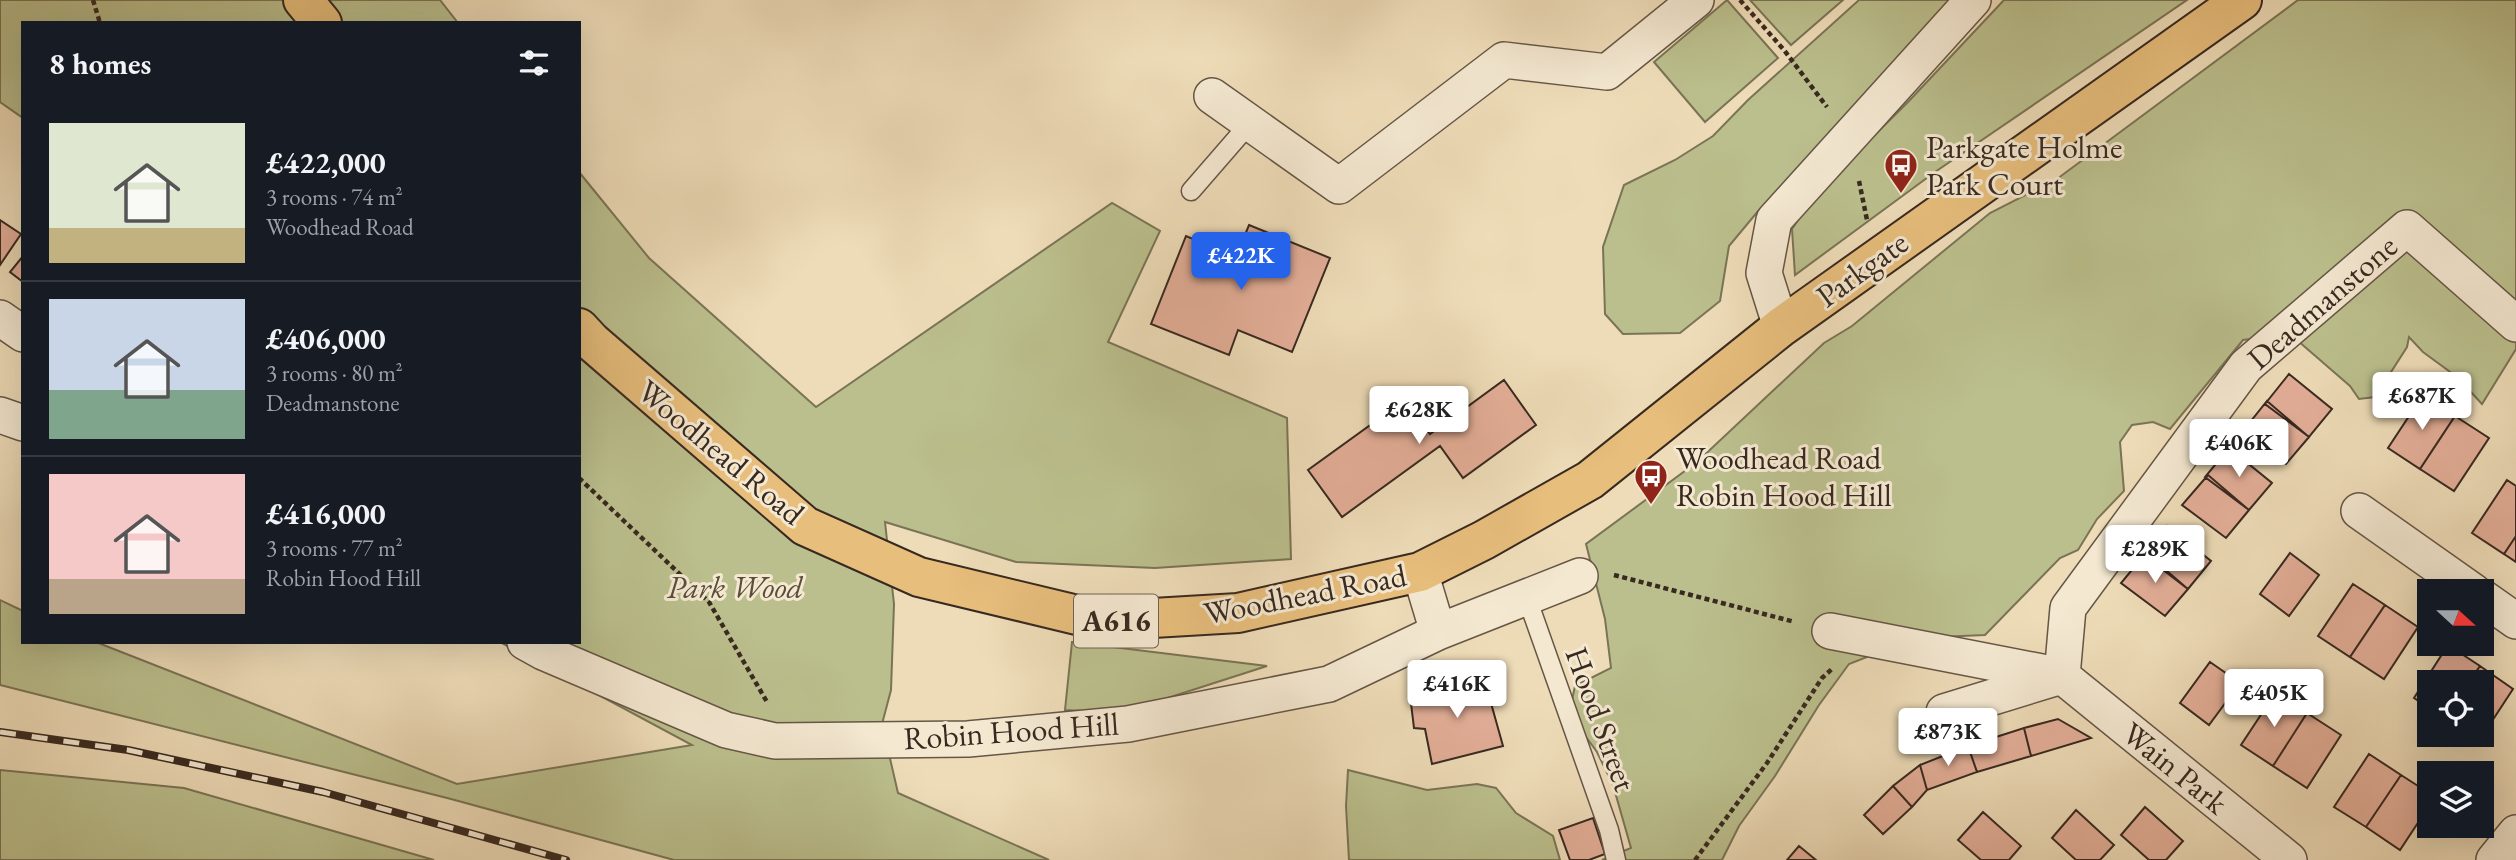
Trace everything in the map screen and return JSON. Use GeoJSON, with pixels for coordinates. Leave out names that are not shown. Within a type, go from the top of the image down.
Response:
{"type":"FeatureCollection","features":[{"type":"Feature","properties":{"kind":"main road"},"geometry":{"type":"LineString","coordinates":[[303,0],[320,21]]}},
{"type":"Feature","properties":{"kind":"main road","name":"Parkgate"},"geometry":{"type":"LineString","coordinates":[[1484,540],[1590,480],[1781,327],[2242,0]]}},
{"type":"Feature","properties":{"kind":"main road","name":"Woodhead Road"},"geometry":{"type":"LineString","coordinates":[[581,330],[805,526],[919,577],[1102,621],[1238,613],[1420,572],[1484,540]]}},
{"type":"Feature","properties":{"kind":"street"},"geometry":{"type":"LineString","coordinates":[[1212,96],[1339,186],[1504,60],[1607,72],[1696,0]]}},
{"type":"Feature","properties":{"kind":"street"},"geometry":{"type":"LineString","coordinates":[[1781,327],[1764,273],[1774,220],[1973,0]]}},
{"type":"Feature","properties":{"kind":"street","name":"Deadmanstone"},"geometry":{"type":"LineString","coordinates":[[2062,676],[2068,608],[2246,366],[2407,228],[2516,324]]}},
{"type":"Feature","properties":{"kind":"street"},"geometry":{"type":"LineString","coordinates":[[0,318],[21,333]]}},
{"type":"Feature","properties":{"kind":"street"},"geometry":{"type":"LineString","coordinates":[[0,415],[21,422]]}},
{"type":"Feature","properties":{"kind":"street"},"geometry":{"type":"LineString","coordinates":[[2359,511],[2456,579]]}},
{"type":"Feature","properties":{"kind":"street"},"geometry":{"type":"LineString","coordinates":[[1420,572],[1438,632]]}},
{"type":"Feature","properties":{"kind":"street","name":"Robin Hood Hill"},"geometry":{"type":"LineString","coordinates":[[528,644],[726,730],[775,741],[968,739],[1128,724],[1329,684],[1438,632],[1580,576]]}},
{"type":"Feature","properties":{"kind":"street"},"geometry":{"type":"LineString","coordinates":[[2494,605],[2516,621]]}},
{"type":"Feature","properties":{"kind":"street"},"geometry":{"type":"LineString","coordinates":[[1830,631],[2062,676]]}},
{"type":"Feature","properties":{"kind":"street"},"geometry":{"type":"LineString","coordinates":[[1944,712],[2062,676]]}},
{"type":"Feature","properties":{"kind":"street","name":"Wain Park"},"geometry":{"type":"LineString","coordinates":[[2062,676],[2289,860]]}},
{"type":"Feature","properties":{"kind":"street"},"geometry":{"type":"LineString","coordinates":[[2494,860],[2516,832]]}},
{"type":"Feature","properties":{"kind":"lane"},"geometry":{"type":"LineString","coordinates":[[1191,191],[1250,123]]}},
{"type":"Feature","properties":{"kind":"lane","name":"Hood Street"},"geometry":{"type":"LineString","coordinates":[[1527,598],[1609,830],[1616,860]]}},
{"type":"Feature","properties":{"kind":"path"},"geometry":{"type":"LineString","coordinates":[[93,0],[99,21]]}},
{"type":"Feature","properties":{"kind":"path"},"geometry":{"type":"LineString","coordinates":[[1740,0],[1784,50],[1850,137],[1875,259]]}},
{"type":"Feature","properties":{"kind":"path"},"geometry":{"type":"LineString","coordinates":[[581,480],[709,602],[766,699],[775,741]]}},
{"type":"Feature","properties":{"kind":"path"},"geometry":{"type":"LineString","coordinates":[[1580,576],[1612,574],[1830,631]]}},
{"type":"Feature","properties":{"kind":"path"},"geometry":{"type":"LineString","coordinates":[[1695,860],[1767,763],[1822,678],[1867,639]]}},
{"type":"Feature","properties":{"kind":"green space"},"geometry":{"type":"Polygon","coordinates":[[[0,0],[440,0],[456,21],[21,21],[21,117],[0,102],[0,0]]]}},
{"type":"Feature","properties":{"kind":"green space"},"geometry":{"type":"Polygon","coordinates":[[[1727,0],[1778,58],[1705,122],[1654,62],[1727,0]]]}},
{"type":"Feature","properties":{"kind":"green space"},"geometry":{"type":"Polygon","coordinates":[[[1750,0],[1843,0],[1791,45],[1750,0]]]}},
{"type":"Feature","properties":{"kind":"green space"},"geometry":{"type":"Polygon","coordinates":[[[1859,0],[1958,0],[1813,157],[1759,210],[1729,246],[1720,301],[1680,333],[1623,334],[1605,314],[1603,247],[1624,185],[1675,160],[1713,136],[1748,100],[1859,0]]]}},
{"type":"Feature","properties":{"kind":"green space"},"geometry":{"type":"Polygon","coordinates":[[[2004,0],[2187,0],[1935,172],[1795,275],[1792,229],[1818,191],[1908,102],[2004,0]]]}},
{"type":"Feature","properties":{"kind":"green space"},"geometry":{"type":"Polygon","coordinates":[[[2298,0],[2516,0],[2516,349],[2482,404],[2457,377],[2423,352],[2409,337],[2407,347],[2375,397],[2359,399],[2350,386],[2290,334],[2243,340],[2170,429],[2153,422],[2132,425],[2120,442],[2124,491],[2097,519],[2078,550],[2060,558],[1985,635],[1915,638],[1849,664],[1739,826],[1722,860],[1602,860],[1631,848],[1613,785],[1597,752],[1569,714],[1575,686],[1611,668],[1605,619],[1586,544],[1697,462],[1824,343],[1852,326],[1990,213],[2057,179],[2298,0]]]}},
{"type":"Feature","properties":{"kind":"green space","name":"Park Wood"},"geometry":{"type":"Polygon","coordinates":[[[581,174],[649,258],[816,407],[1112,203],[1160,231],[1108,342],[1287,418],[1291,559],[1155,568],[1016,562],[885,522],[894,604],[891,690],[882,724],[898,793],[1049,860],[674,860],[451,799],[0,685],[0,600],[21,610],[21,644],[101,644],[457,784],[692,745],[504,644],[581,644],[581,174]]]}},
{"type":"Feature","properties":{"kind":"green space"},"geometry":{"type":"Polygon","coordinates":[[[1072,642],[1267,666],[1121,713],[1065,710],[1072,642]]]}},
{"type":"Feature","properties":{"kind":"green space"},"geometry":{"type":"Polygon","coordinates":[[[0,770],[184,788],[434,860],[0,860],[0,770]]]}},
{"type":"Feature","properties":{"kind":"green space"},"geometry":{"type":"Polygon","coordinates":[[[1348,770],[1427,790],[1477,784],[1496,788],[1516,813],[1553,836],[1560,860],[1349,860],[1346,806],[1348,770]]]}},
{"type":"Feature","properties":{"kind":"building"},"geometry":{"type":"Polygon","coordinates":[[[0,220],[21,234],[0,265],[0,220]]]}},
{"type":"Feature","properties":{"kind":"building"},"geometry":{"type":"Polygon","coordinates":[[[1249,225],[1330,258],[1292,352],[1238,330],[1229,355],[1151,324],[1186,236],[1236,257],[1249,225]]]}},
{"type":"Feature","properties":{"kind":"building"},"geometry":{"type":"Polygon","coordinates":[[[21,258],[21,280],[10,272],[21,258]]]}},
{"type":"Feature","properties":{"kind":"building"},"geometry":{"type":"Polygon","coordinates":[[[2289,374],[2332,409],[2309,437],[2265,404],[2289,374]]]}},
{"type":"Feature","properties":{"kind":"building"},"geometry":{"type":"Polygon","coordinates":[[[1504,380],[1536,425],[1463,478],[1440,446],[1342,517],[1308,470],[1405,400],[1430,434],[1504,380]]]}},
{"type":"Feature","properties":{"kind":"building"},"geometry":{"type":"Polygon","coordinates":[[[2423,395],[2455,416],[2420,469],[2388,448],[2423,395]]]}},
{"type":"Feature","properties":{"kind":"building"},"geometry":{"type":"Polygon","coordinates":[[[2267,401],[2309,437],[2286,464],[2243,431],[2267,401]]]}},
{"type":"Feature","properties":{"kind":"building"},"geometry":{"type":"Polygon","coordinates":[[[2455,416],[2489,438],[2454,491],[2420,469],[2455,416]]]}},
{"type":"Feature","properties":{"kind":"building"},"geometry":{"type":"Polygon","coordinates":[[[2229,448],[2272,483],[2249,510],[2205,477],[2229,448]]]}},
{"type":"Feature","properties":{"kind":"building"},"geometry":{"type":"Polygon","coordinates":[[[2208,475],[2249,510],[2226,538],[2182,505],[2208,475]]]}},
{"type":"Feature","properties":{"kind":"building"},"geometry":{"type":"Polygon","coordinates":[[[2507,480],[2516,486],[2516,536],[2504,554],[2472,533],[2507,480]]]}},
{"type":"Feature","properties":{"kind":"building"},"geometry":{"type":"Polygon","coordinates":[[[2167,526],[2211,561],[2188,589],[2144,555],[2167,526]]]}},
{"type":"Feature","properties":{"kind":"building"},"geometry":{"type":"Polygon","coordinates":[[[2516,536],[2516,562],[2504,554],[2516,536]]]}},
{"type":"Feature","properties":{"kind":"building"},"geometry":{"type":"Polygon","coordinates":[[[2146,553],[2188,589],[2165,616],[2121,583],[2146,553]]]}},
{"type":"Feature","properties":{"kind":"building"},"geometry":{"type":"Polygon","coordinates":[[[2290,553],[2319,575],[2289,616],[2260,594],[2290,553]]]}},
{"type":"Feature","properties":{"kind":"building"},"geometry":{"type":"Polygon","coordinates":[[[2353,584],[2385,605],[2350,657],[2318,636],[2353,584]]]}},
{"type":"Feature","properties":{"kind":"building"},"geometry":{"type":"Polygon","coordinates":[[[2385,605],[2417,626],[2384,679],[2350,657],[2385,605]]]}},
{"type":"Feature","properties":{"kind":"building"},"geometry":{"type":"Polygon","coordinates":[[[2441,656],[2465,656],[2480,666],[2477,670],[2432,670],[2441,656]]]}},
{"type":"Feature","properties":{"kind":"building"},"geometry":{"type":"Polygon","coordinates":[[[2210,662],[2240,683],[2209,725],[2180,703],[2210,662]]]}},
{"type":"Feature","properties":{"kind":"building"},"geometry":{"type":"Polygon","coordinates":[[[2494,676],[2513,689],[2494,718],[2494,676]]]}},
{"type":"Feature","properties":{"kind":"building"},"geometry":{"type":"Polygon","coordinates":[[[1484,678],[1503,746],[1432,764],[1425,729],[1414,728],[1410,695],[1484,678]]]}},
{"type":"Feature","properties":{"kind":"building"},"geometry":{"type":"Polygon","coordinates":[[[2276,692],[2307,713],[2273,766],[2241,745],[2276,692]]]}},
{"type":"Feature","properties":{"kind":"building"},"geometry":{"type":"Polygon","coordinates":[[[2307,713],[2341,735],[2307,788],[2273,766],[2307,713]]]}},
{"type":"Feature","properties":{"kind":"building"},"geometry":{"type":"Polygon","coordinates":[[[2058,719],[2091,738],[2031,756],[2024,728],[2058,719]]]}},
{"type":"Feature","properties":{"kind":"building"},"geometry":{"type":"Polygon","coordinates":[[[2024,728],[2031,756],[1977,772],[1968,746],[2024,728]]]}},
{"type":"Feature","properties":{"kind":"building"},"geometry":{"type":"Polygon","coordinates":[[[1968,746],[1977,772],[1927,790],[1920,765],[1968,746]]]}},
{"type":"Feature","properties":{"kind":"building"},"geometry":{"type":"Polygon","coordinates":[[[2369,754],[2401,775],[2366,827],[2334,807],[2369,754]]]}},
{"type":"Feature","properties":{"kind":"building"},"geometry":{"type":"Polygon","coordinates":[[[1920,765],[1927,790],[1912,807],[1893,786],[1920,765]]]}},
{"type":"Feature","properties":{"kind":"building"},"geometry":{"type":"Polygon","coordinates":[[[2401,775],[2417,785],[2417,824],[2400,850],[2366,827],[2401,775]]]}},
{"type":"Feature","properties":{"kind":"building"},"geometry":{"type":"Polygon","coordinates":[[[1893,786],[1912,807],[1883,834],[1864,815],[1893,786]]]}},
{"type":"Feature","properties":{"kind":"building"},"geometry":{"type":"Polygon","coordinates":[[[2145,807],[2183,841],[2166,860],[2149,860],[2121,835],[2145,807]]]}},
{"type":"Feature","properties":{"kind":"building"},"geometry":{"type":"Polygon","coordinates":[[[2076,810],[2114,845],[2100,860],[2076,860],[2052,838],[2076,810]]]}},
{"type":"Feature","properties":{"kind":"building"},"geometry":{"type":"Polygon","coordinates":[[[1983,812],[2021,846],[2009,860],[1981,860],[1958,840],[1983,812]]]}},
{"type":"Feature","properties":{"kind":"building"},"geometry":{"type":"Polygon","coordinates":[[[1593,818],[1605,854],[1589,860],[1570,860],[1559,830],[1593,818]]]}},
{"type":"Feature","properties":{"kind":"building"},"geometry":{"type":"Polygon","coordinates":[[[1799,846],[1816,860],[1787,860],[1799,846]]]}},
{"type":"Feature","properties":{"kind":"railway"},"geometry":{"type":"LineString","coordinates":[[0,732],[128,750],[323,792],[566,860]]}},
{"type":"Feature","properties":{"kind":"place","name":"Parkgate Holme Park Court"},"geometry":{"type":"Point","coordinates":[1901,195]}},
{"type":"Feature","properties":{"kind":"place","name":"Woodhead Road Robin Hood Hill"},"geometry":{"type":"Point","coordinates":[1651,506]}}]}
